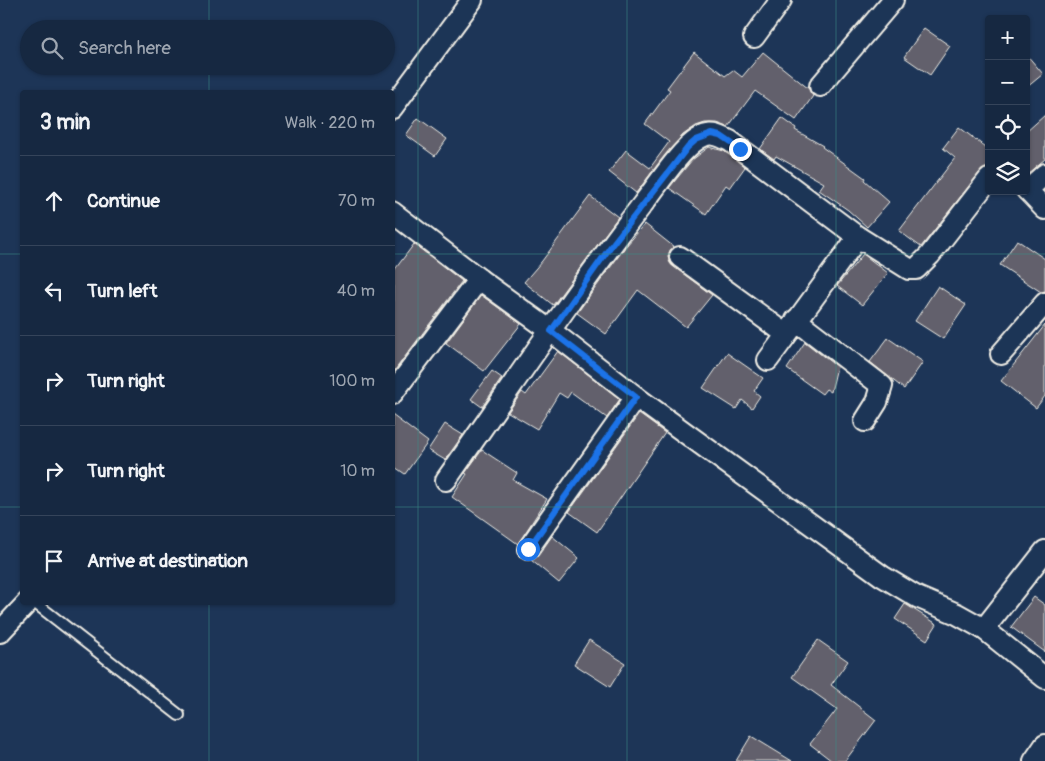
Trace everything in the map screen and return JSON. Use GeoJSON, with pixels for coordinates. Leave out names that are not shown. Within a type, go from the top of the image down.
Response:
{"type":"FeatureCollection","features":[{"type":"Feature","properties":{"kind":"street"},"geometry":{"type":"LineString","coordinates":[[395,104],[472,0]]}},
{"type":"Feature","properties":{"kind":"street"},"geometry":{"type":"LineString","coordinates":[[754,36],[781,0]]}},
{"type":"Feature","properties":{"kind":"street"},"geometry":{"type":"LineString","coordinates":[[820,86],[893,0]]}},
{"type":"Feature","properties":{"kind":"street"},"geometry":{"type":"LineString","coordinates":[[446,480],[611,246],[674,163],[696,140],[704,135],[712,134],[730,141],[858,236],[909,269],[916,269],[930,255],[985,184]]}},
{"type":"Feature","properties":{"kind":"street"},"geometry":{"type":"LineString","coordinates":[[1030,186],[1045,174]]}},
{"type":"Feature","properties":{"kind":"street"},"geometry":{"type":"LineString","coordinates":[[1030,192],[1045,209]]}},
{"type":"Feature","properties":{"kind":"street"},"geometry":{"type":"LineString","coordinates":[[395,214],[636,397],[882,576],[917,597],[963,617],[984,629],[1045,678]]}},
{"type":"Feature","properties":{"kind":"street"},"geometry":{"type":"LineString","coordinates":[[768,360],[858,236]]}},
{"type":"Feature","properties":{"kind":"street"},"geometry":{"type":"LineString","coordinates":[[680,257],[882,386],[877,402],[866,422]]}},
{"type":"Feature","properties":{"kind":"street"},"geometry":{"type":"LineString","coordinates":[[395,390],[479,279]]}},
{"type":"Feature","properties":{"kind":"street"},"geometry":{"type":"LineString","coordinates":[[1001,354],[1045,302]]}},
{"type":"Feature","properties":{"kind":"street"},"geometry":{"type":"LineString","coordinates":[[528,549],[636,397]]}},
{"type":"Feature","properties":{"kind":"street"},"geometry":{"type":"LineString","coordinates":[[984,629],[1045,550]]}},
{"type":"Feature","properties":{"kind":"street"},"geometry":{"type":"LineString","coordinates":[[0,632],[25,605]]}},
{"type":"Feature","properties":{"kind":"street"},"geometry":{"type":"LineString","coordinates":[[1034,761],[1045,745]]}},
{"type":"Feature","properties":{"kind":"lane"},"geometry":{"type":"LineString","coordinates":[[38,605],[179,715]]}},
{"type":"Feature","properties":{"kind":"building"},"geometry":{"type":"Polygon","coordinates":[[[924,28],[950,46],[930,75],[904,57],[924,28]]]}},
{"type":"Feature","properties":{"kind":"building"},"geometry":{"type":"Polygon","coordinates":[[[694,52],[725,76],[733,70],[742,77],[763,52],[809,89],[813,96],[796,120],[755,91],[728,127],[717,123],[705,123],[696,126],[683,135],[636,193],[609,172],[626,150],[650,168],[669,142],[645,124],[670,90],[667,88],[694,52]]]}},
{"type":"Feature","properties":{"kind":"building"},"geometry":{"type":"Polygon","coordinates":[[[1030,59],[1043,74],[1030,85],[1030,59]]]}},
{"type":"Feature","properties":{"kind":"building"},"geometry":{"type":"Polygon","coordinates":[[[1045,115],[1045,159],[1030,172],[1030,150],[1030,128],[1045,115]]]}},
{"type":"Feature","properties":{"kind":"building"},"geometry":{"type":"Polygon","coordinates":[[[418,118],[447,139],[435,156],[406,135],[418,118]]]}},
{"type":"Feature","properties":{"kind":"building"},"geometry":{"type":"Polygon","coordinates":[[[782,118],[796,128],[795,130],[823,146],[865,178],[864,180],[889,202],[867,227],[848,210],[819,190],[824,183],[776,156],[774,159],[760,149],[782,118]]]}},
{"type":"Feature","properties":{"kind":"building"},"geometry":{"type":"Polygon","coordinates":[[[959,127],[985,147],[985,169],[980,172],[921,247],[899,231],[955,158],[943,148],[959,127]]]}},
{"type":"Feature","properties":{"kind":"building"},"geometry":{"type":"Polygon","coordinates":[[[709,147],[724,151],[745,167],[730,188],[726,185],[706,214],[669,188],[692,160],[709,147]]]}},
{"type":"Feature","properties":{"kind":"building"},"geometry":{"type":"Polygon","coordinates":[[[590,196],[618,217],[553,305],[524,282],[590,196]]]}},
{"type":"Feature","properties":{"kind":"building"},"geometry":{"type":"Polygon","coordinates":[[[645,224],[674,247],[670,250],[668,256],[673,266],[712,295],[686,327],[638,290],[606,334],[577,313],[626,246],[645,224]]]}},
{"type":"Feature","properties":{"kind":"building"},"geometry":{"type":"Polygon","coordinates":[[[1017,240],[1045,259],[1045,291],[1041,292],[1000,265],[1017,240]]]}},
{"type":"Feature","properties":{"kind":"building"},"geometry":{"type":"Polygon","coordinates":[[[414,244],[462,281],[395,370],[395,269],[414,244]]]}},
{"type":"Feature","properties":{"kind":"building"},"geometry":{"type":"Polygon","coordinates":[[[863,254],[888,273],[862,305],[837,286],[863,254]]]}},
{"type":"Feature","properties":{"kind":"building"},"geometry":{"type":"Polygon","coordinates":[[[938,286],[966,305],[943,339],[915,321],[938,286]]]}},
{"type":"Feature","properties":{"kind":"building"},"geometry":{"type":"Polygon","coordinates":[[[481,295],[521,324],[484,371],[446,343],[481,295]]]}},
{"type":"Feature","properties":{"kind":"building"},"geometry":{"type":"Polygon","coordinates":[[[1045,325],[1045,396],[1036,408],[1001,381],[1045,325]]]}},
{"type":"Feature","properties":{"kind":"building"},"geometry":{"type":"Polygon","coordinates":[[[888,338],[923,362],[904,389],[870,362],[888,338]]]}},
{"type":"Feature","properties":{"kind":"building"},"geometry":{"type":"Polygon","coordinates":[[[805,342],[837,367],[831,392],[826,389],[822,394],[787,369],[805,342]]]}},
{"type":"Feature","properties":{"kind":"building"},"geometry":{"type":"Polygon","coordinates":[[[558,351],[620,399],[607,418],[571,392],[567,398],[559,393],[537,429],[508,412],[522,392],[526,395],[558,351]]]}},
{"type":"Feature","properties":{"kind":"building"},"geometry":{"type":"Polygon","coordinates":[[[727,353],[763,378],[754,391],[760,396],[752,408],[742,400],[736,409],[703,388],[727,353]]]}},
{"type":"Feature","properties":{"kind":"building"},"geometry":{"type":"Polygon","coordinates":[[[492,371],[502,378],[482,407],[471,399],[492,371]]]}},
{"type":"Feature","properties":{"kind":"building"},"geometry":{"type":"Polygon","coordinates":[[[639,414],[665,433],[597,532],[569,512],[639,414]]]}},
{"type":"Feature","properties":{"kind":"building"},"geometry":{"type":"Polygon","coordinates":[[[395,417],[428,442],[405,474],[395,467],[395,417]]]}},
{"type":"Feature","properties":{"kind":"building"},"geometry":{"type":"Polygon","coordinates":[[[445,424],[463,435],[445,460],[428,450],[445,424]]]}},
{"type":"Feature","properties":{"kind":"building"},"geometry":{"type":"Polygon","coordinates":[[[482,450],[517,473],[513,480],[547,499],[518,544],[452,497],[467,474],[465,473],[482,450]]]}},
{"type":"Feature","properties":{"kind":"building"},"geometry":{"type":"Polygon","coordinates":[[[552,536],[579,558],[559,583],[531,560],[538,556],[552,536]]]}},
{"type":"Feature","properties":{"kind":"building"},"geometry":{"type":"Polygon","coordinates":[[[1034,597],[1045,605],[1045,652],[1011,627],[1034,597]]]}},
{"type":"Feature","properties":{"kind":"building"},"geometry":{"type":"Polygon","coordinates":[[[905,604],[937,624],[927,640],[895,619],[905,604]]]}},
{"type":"Feature","properties":{"kind":"building"},"geometry":{"type":"Polygon","coordinates":[[[589,640],[625,663],[610,687],[574,664],[589,640]]]}},
{"type":"Feature","properties":{"kind":"building"},"geometry":{"type":"Polygon","coordinates":[[[818,640],[848,661],[831,685],[876,720],[845,761],[832,761],[810,744],[837,709],[792,677],[818,640]]]}},
{"type":"Feature","properties":{"kind":"building"},"geometry":{"type":"Polygon","coordinates":[[[751,736],[792,761],[736,761],[751,736]]]}},
{"type":"Feature","properties":{"kind":"route"},"geometry":{"type":"LineString","coordinates":[[528,549],[636,397],[551,331],[611,246],[688,147],[704,135],[712,134],[721,136],[740,149]]}}]}
